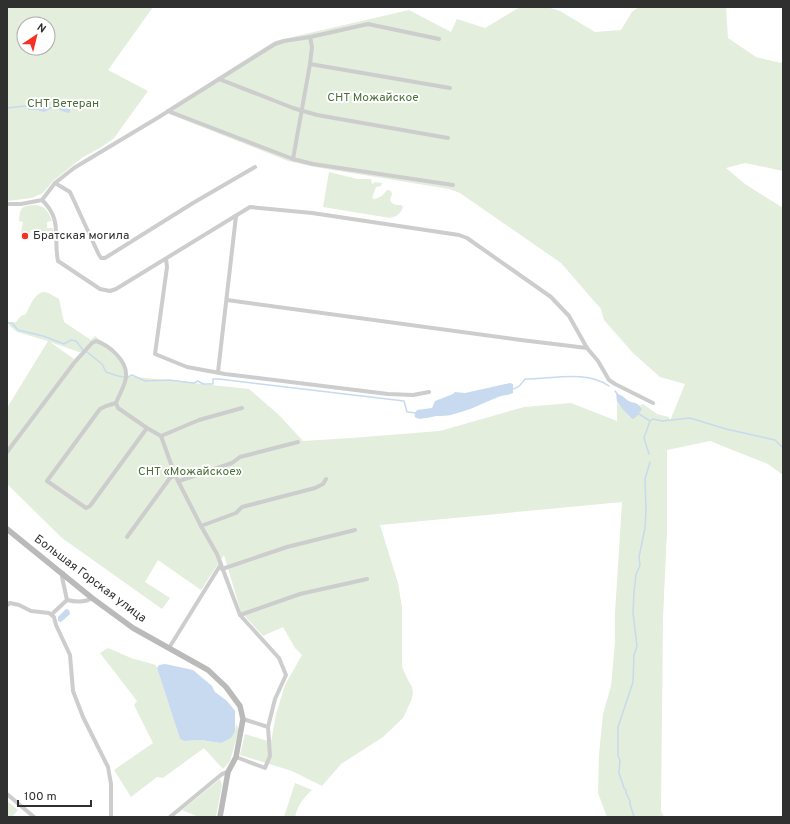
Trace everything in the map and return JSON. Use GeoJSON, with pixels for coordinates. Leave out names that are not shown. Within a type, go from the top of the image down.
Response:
{"type":"FeatureCollection","features":[{"type":"Feature","properties":{"kind":"street"},"geometry":{"type":"LineString","coordinates":[[7,204],[20,204],[42,200],[55,183],[74,168],[159,117],[275,44],[368,24],[439,39]]}},
{"type":"Feature","properties":{"kind":"street"},"geometry":{"type":"LineString","coordinates":[[292,159],[310,64],[312,47],[310,37]]}},
{"type":"Feature","properties":{"kind":"street"},"geometry":{"type":"LineString","coordinates":[[310,64],[450,88]]}},
{"type":"Feature","properties":{"kind":"street"},"geometry":{"type":"LineString","coordinates":[[219,79],[317,115],[448,138]]}},
{"type":"Feature","properties":{"kind":"street"},"geometry":{"type":"LineString","coordinates":[[168,111],[292,159],[313,164],[453,185]]}},
{"type":"Feature","properties":{"kind":"street"},"geometry":{"type":"LineString","coordinates":[[55,183],[70,192],[99,255],[101,258],[105,258],[193,203],[255,167]]}},
{"type":"Feature","properties":{"kind":"street"},"geometry":{"type":"LineString","coordinates":[[42,200],[50,207],[54,217],[58,261],[100,289],[110,291],[116,289],[250,207],[312,212],[459,235],[467,238],[551,297],[569,316],[587,348],[598,361],[609,380],[614,384],[653,403]]}},
{"type":"Feature","properties":{"kind":"street"},"geometry":{"type":"LineString","coordinates":[[218,372],[236,216]]}},
{"type":"Feature","properties":{"kind":"street"},"geometry":{"type":"LineString","coordinates":[[166,259],[167,268],[156,354],[187,367],[225,374],[388,394],[413,395],[429,392]]}},
{"type":"Feature","properties":{"kind":"street"},"geometry":{"type":"LineString","coordinates":[[227,300],[587,348]]}},
{"type":"Feature","properties":{"kind":"street"},"geometry":{"type":"LineString","coordinates":[[7,452],[74,363],[92,343],[96,341],[103,343],[118,357],[125,366],[126,376],[116,403],[118,408],[146,428],[161,436],[175,475],[217,554],[240,616],[279,658],[286,675],[275,699],[268,727],[270,756],[265,768],[236,757]]}},
{"type":"Feature","properties":{"kind":"street"},"geometry":{"type":"LineString","coordinates":[[116,403],[100,409],[47,481],[86,508],[90,506],[146,428]]}},
{"type":"Feature","properties":{"kind":"street"},"geometry":{"type":"LineString","coordinates":[[161,436],[199,420],[242,408]]}},
{"type":"Feature","properties":{"kind":"street"},"geometry":{"type":"LineString","coordinates":[[179,481],[232,463],[240,458],[298,442]]}},
{"type":"Feature","properties":{"kind":"street"},"geometry":{"type":"LineString","coordinates":[[127,537],[170,478],[175,475]]}},
{"type":"Feature","properties":{"kind":"street"},"geometry":{"type":"LineString","coordinates":[[201,526],[236,513],[242,507],[315,488],[323,484],[326,479]]}},
{"type":"Feature","properties":{"kind":"street","name":"Большая Горская улица"},"geometry":{"type":"LineString","coordinates":[[7,529],[92,598],[132,628],[208,670],[226,687],[240,706],[243,719]]}},
{"type":"Feature","properties":{"kind":"street"},"geometry":{"type":"LineString","coordinates":[[222,569],[287,547],[355,530]]}},
{"type":"Feature","properties":{"kind":"street"},"geometry":{"type":"LineString","coordinates":[[169,648],[221,564]]}},
{"type":"Feature","properties":{"kind":"street"},"geometry":{"type":"LineString","coordinates":[[63,573],[62,578],[67,600]]}},
{"type":"Feature","properties":{"kind":"street"},"geometry":{"type":"LineString","coordinates":[[240,616],[300,594],[367,578]]}},
{"type":"Feature","properties":{"kind":"street"},"geometry":{"type":"LineString","coordinates":[[67,600],[76,602],[89,600],[92,598]]}},
{"type":"Feature","properties":{"kind":"street"},"geometry":{"type":"LineString","coordinates":[[52,614],[67,600]]}},
{"type":"Feature","properties":{"kind":"street"},"geometry":{"type":"LineString","coordinates":[[7,605],[10,603],[19,605],[30,611],[52,614]]}},
{"type":"Feature","properties":{"kind":"street"},"geometry":{"type":"LineString","coordinates":[[52,614],[70,655],[73,691],[83,717],[108,767],[111,817]]}},
{"type":"Feature","properties":{"kind":"street"},"geometry":{"type":"LineString","coordinates":[[220,817],[228,772],[236,757],[243,719],[268,727]]}},
{"type":"Feature","properties":{"kind":"street"},"geometry":{"type":"LineString","coordinates":[[170,817],[222,774],[228,772]]}},
{"type":"Feature","properties":{"kind":"street"},"geometry":{"type":"LineString","coordinates":[[7,794],[34,817]]}},
{"type":"Feature","properties":{"kind":"green space","name":"СНТ Ветеран"},"geometry":{"type":"Polygon","coordinates":[[[7,7],[153,7],[108,70],[148,91],[114,138],[100,148],[83,157],[53,181],[43,193],[32,198],[7,201],[7,7]]]}},
{"type":"Feature","properties":{"kind":"green space"},"geometry":{"type":"Polygon","coordinates":[[[520,7],[547,7],[560,11],[595,32],[621,30],[632,12],[639,7],[726,7],[728,38],[756,57],[781,63],[783,61],[783,171],[745,163],[726,168],[745,184],[783,208],[783,475],[768,464],[710,441],[667,450],[667,530],[663,618],[661,811],[664,817],[607,817],[598,793],[599,755],[603,714],[611,686],[615,642],[615,613],[622,502],[380,525],[398,583],[402,607],[402,667],[412,687],[413,693],[403,718],[383,737],[341,764],[322,786],[292,771],[240,755],[245,734],[271,742],[276,714],[285,685],[302,655],[295,648],[283,627],[263,636],[241,612],[224,555],[201,590],[158,560],[145,582],[170,598],[162,609],[62,538],[7,484],[7,408],[48,341],[17,332],[9,325],[10,323],[16,322],[21,316],[26,314],[35,297],[44,292],[59,299],[64,322],[91,340],[95,336],[118,354],[127,376],[249,389],[279,415],[303,441],[440,431],[524,407],[571,403],[617,421],[617,403],[624,409],[629,417],[642,409],[640,405],[643,404],[657,414],[669,417],[670,421],[685,384],[660,377],[633,353],[604,320],[601,309],[561,263],[460,193],[449,189],[315,167],[288,161],[169,114],[166,110],[275,41],[409,10],[451,32],[457,19],[485,28],[520,7]],[[50,342],[74,359],[81,352],[50,342]]]}},
{"type":"Feature","properties":{"kind":"green space"},"geometry":{"type":"Polygon","coordinates":[[[329,172],[357,179],[371,179],[372,184],[375,182],[382,183],[381,186],[376,187],[372,198],[375,199],[382,196],[387,190],[391,191],[392,194],[390,200],[392,203],[403,207],[400,213],[390,218],[323,207],[329,172]]]}},
{"type":"Feature","properties":{"kind":"green space"},"geometry":{"type":"Polygon","coordinates":[[[37,205],[43,207],[48,213],[52,221],[47,222],[47,228],[53,228],[53,232],[31,230],[28,240],[20,238],[23,222],[19,221],[21,209],[25,206],[37,205]]]}},
{"type":"Feature","properties":{"kind":"green space"},"geometry":{"type":"Polygon","coordinates":[[[108,648],[131,658],[156,665],[180,739],[184,741],[201,740],[221,743],[235,731],[236,724],[239,729],[230,761],[223,769],[204,748],[163,778],[157,777],[131,797],[114,770],[153,743],[134,705],[137,701],[100,653],[108,648]]]}},
{"type":"Feature","properties":{"kind":"green space"},"geometry":{"type":"Polygon","coordinates":[[[220,779],[222,785],[216,817],[199,817],[182,810],[220,779]]]}},
{"type":"Feature","properties":{"kind":"green space"},"geometry":{"type":"Polygon","coordinates":[[[295,783],[312,790],[301,802],[295,817],[284,817],[295,783]]]}},
{"type":"Feature","properties":{"kind":"green space"},"geometry":{"type":"Polygon","coordinates":[[[7,801],[18,810],[12,817],[7,817],[7,801]]]}},
{"type":"Feature","properties":{"kind":"water"},"geometry":{"type":"Polygon","coordinates":[[[32,103],[35,103],[39,109],[43,107],[51,107],[51,109],[44,112],[28,110],[28,106],[31,106],[32,103]]]}},
{"type":"Feature","properties":{"kind":"water"},"geometry":{"type":"Polygon","coordinates":[[[66,104],[70,106],[70,112],[68,113],[59,110],[59,107],[66,104]]]}},
{"type":"Feature","properties":{"kind":"water"},"geometry":{"type":"Polygon","coordinates":[[[510,383],[513,384],[513,393],[508,395],[501,396],[452,415],[421,419],[415,417],[417,410],[432,408],[435,401],[455,392],[465,393],[510,383]]]}},
{"type":"Feature","properties":{"kind":"water"},"geometry":{"type":"Polygon","coordinates":[[[616,394],[640,406],[642,409],[637,416],[633,419],[627,414],[618,403],[616,394]]]}},
{"type":"Feature","properties":{"kind":"water"},"geometry":{"type":"Polygon","coordinates":[[[66,609],[69,610],[70,614],[61,622],[58,621],[58,617],[66,609]]]}},
{"type":"Feature","properties":{"kind":"water"},"geometry":{"type":"Polygon","coordinates":[[[165,664],[193,670],[212,686],[215,692],[227,701],[235,711],[235,731],[231,738],[221,743],[201,740],[184,741],[180,739],[157,668],[159,665],[165,664]]]}},
{"type":"Feature","properties":{"kind":"waterway"},"geometry":{"type":"LineString","coordinates":[[7,108],[29,107]]}},
{"type":"Feature","properties":{"kind":"waterway"},"geometry":{"type":"LineString","coordinates":[[50,108],[60,107]]}},
{"type":"Feature","properties":{"kind":"waterway"},"geometry":{"type":"LineString","coordinates":[[7,323],[12,323],[18,330],[43,336],[64,344],[71,340],[76,341],[83,350]]}},
{"type":"Feature","properties":{"kind":"waterway"},"geometry":{"type":"LineString","coordinates":[[87,352],[102,364],[106,372],[124,377]]}},
{"type":"Feature","properties":{"kind":"waterway"},"geometry":{"type":"LineString","coordinates":[[128,377],[132,375],[145,381],[169,380],[194,383],[198,381],[203,384],[213,384],[213,379],[219,379],[404,401],[407,412],[416,413]]}},
{"type":"Feature","properties":{"kind":"waterway"},"geometry":{"type":"LineString","coordinates":[[512,389],[518,387],[525,379],[569,376],[590,378],[609,386]]}},
{"type":"Feature","properties":{"kind":"waterway"},"geometry":{"type":"LineString","coordinates":[[615,391],[618,395]]}},
{"type":"Feature","properties":{"kind":"waterway"},"geometry":{"type":"LineString","coordinates":[[639,414],[650,421],[653,419],[662,421],[690,418],[726,429],[775,440],[783,448]]}},
{"type":"Feature","properties":{"kind":"waterway"},"geometry":{"type":"LineString","coordinates":[[649,454],[644,438],[650,421]]}},
{"type":"Feature","properties":{"kind":"waterway"},"geometry":{"type":"LineString","coordinates":[[634,817],[630,801],[619,773],[620,760],[618,756],[618,727],[633,682],[634,655],[637,646],[633,613],[634,592],[636,575],[640,565],[639,557],[645,528],[645,479],[650,462]]}},
{"type":"Feature","properties":{"kind":"place","name":"Братская могила"},"geometry":{"type":"Point","coordinates":[25,236]}},
{"type":"Feature","properties":{"kind":"park label","name":"СНТ Можайское"},"geometry":{"type":"Point","coordinates":[373,98]}},
{"type":"Feature","properties":{"kind":"park label","name":"СНТ «Можайское»"},"geometry":{"type":"Point","coordinates":[190,472]}}]}
